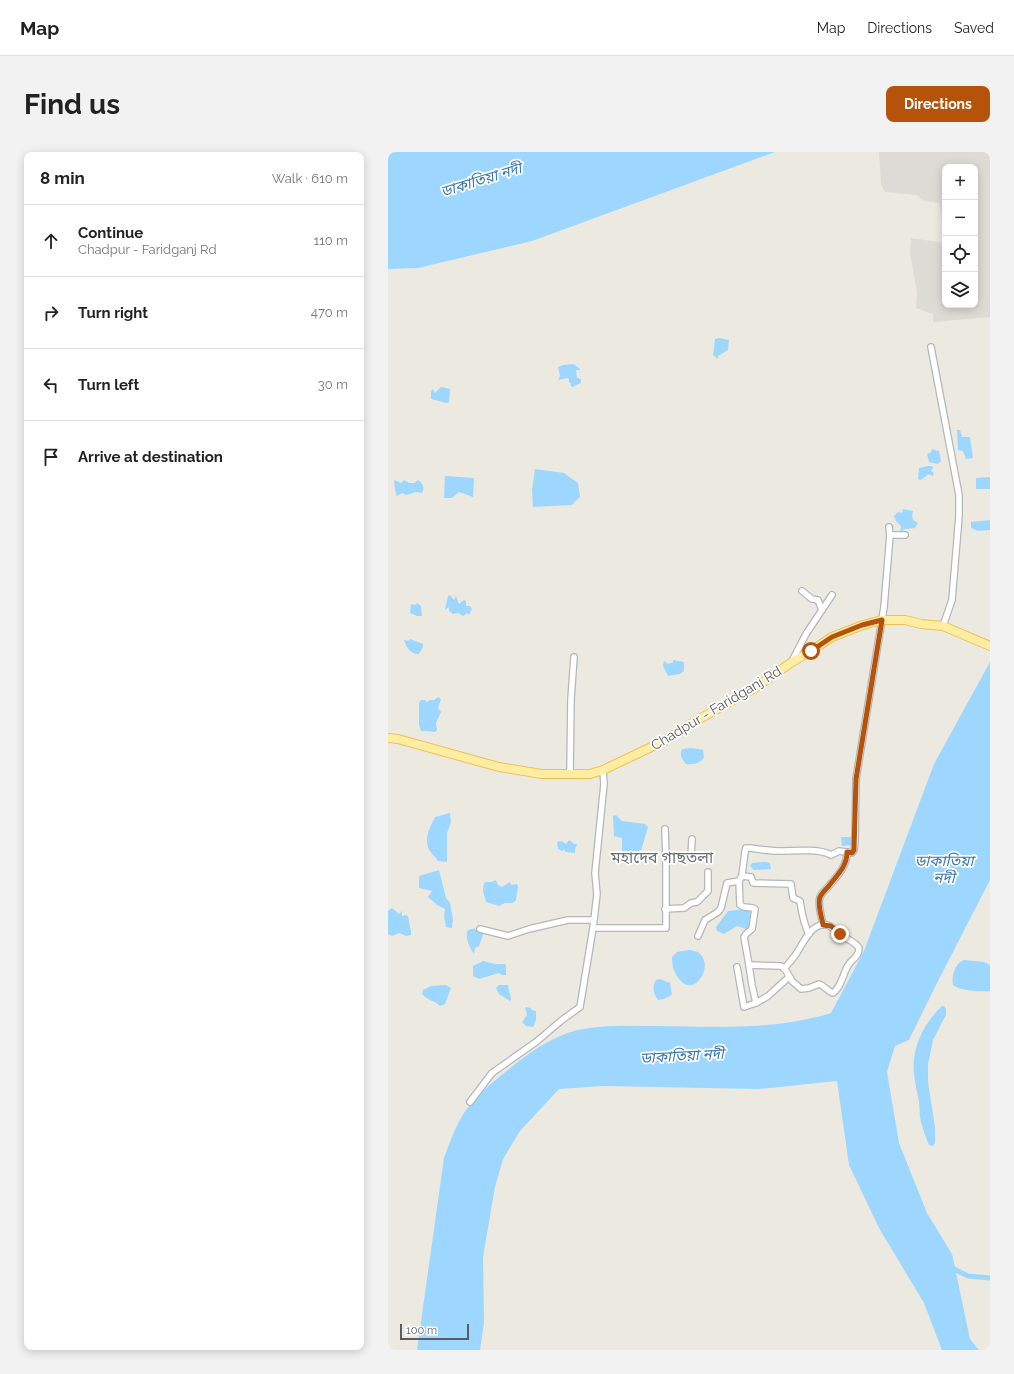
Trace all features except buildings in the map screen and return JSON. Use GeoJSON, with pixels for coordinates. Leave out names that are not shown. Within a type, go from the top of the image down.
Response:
{"type":"FeatureCollection","features":[{"type":"Feature","properties":{"kind":"main road","name":"Chadpur - Faridganj Rd"},"geometry":{"type":"LineString","coordinates":[[388,738],[398,739],[499,767],[542,774],[590,774],[603,770],[664,742],[694,722],[755,688],[792,662],[832,637],[862,625],[882,620],[905,620],[921,624],[943,626],[990,646]]}},
{"type":"Feature","properties":{"kind":"street"},"geometry":{"type":"LineString","coordinates":[[932,347],[959,495],[959,516],[952,600],[943,626]]}},
{"type":"Feature","properties":{"kind":"street"},"geometry":{"type":"LineString","coordinates":[[756,1003],[744,937],[752,929],[755,909],[740,905],[739,881],[742,875],[746,848],[773,851],[812,851],[824,852],[831,855],[839,851],[852,853],[854,850],[856,779],[884,607],[890,535],[889,527]]}},
{"type":"Feature","properties":{"kind":"street"},"geometry":{"type":"LineString","coordinates":[[890,535],[905,535]]}},
{"type":"Feature","properties":{"kind":"street"},"geometry":{"type":"LineString","coordinates":[[802,591],[812,599],[818,600],[822,610]]}},
{"type":"Feature","properties":{"kind":"street"},"geometry":{"type":"LineString","coordinates":[[792,662],[806,634],[832,595]]}},
{"type":"Feature","properties":{"kind":"street"},"geometry":{"type":"LineString","coordinates":[[570,773],[571,699],[574,657]]}},
{"type":"Feature","properties":{"kind":"street"},"geometry":{"type":"LineString","coordinates":[[470,1102],[492,1074],[580,1007],[597,894],[595,874],[604,784],[603,770]]}},
{"type":"Feature","properties":{"kind":"street"},"geometry":{"type":"LineString","coordinates":[[593,928],[666,928],[665,829]]}},
{"type":"Feature","properties":{"kind":"street"},"geometry":{"type":"LineString","coordinates":[[666,859],[691,857],[692,839]]}},
{"type":"Feature","properties":{"kind":"street"},"geometry":{"type":"LineString","coordinates":[[823,925],[820,897],[842,870],[847,852]]}},
{"type":"Feature","properties":{"kind":"street"},"geometry":{"type":"LineString","coordinates":[[665,910],[684,908],[691,903],[699,901],[708,891],[708,872]]}},
{"type":"Feature","properties":{"kind":"street"},"geometry":{"type":"LineString","coordinates":[[742,875],[751,877],[753,883],[791,884],[793,898],[800,901],[801,913],[809,934]]}},
{"type":"Feature","properties":{"kind":"street"},"geometry":{"type":"LineString","coordinates":[[698,936],[705,920],[718,912],[721,908],[727,883],[739,881]]}},
{"type":"Feature","properties":{"kind":"street"},"geometry":{"type":"LineString","coordinates":[[480,929],[508,936],[529,929],[568,920],[593,920]]}},
{"type":"Feature","properties":{"kind":"street"},"geometry":{"type":"LineString","coordinates":[[750,965],[781,966],[801,989],[819,984],[833,993],[848,965],[858,955],[859,948],[855,943],[840,934],[831,926],[823,925],[814,929],[809,934],[784,969]]}},
{"type":"Feature","properties":{"kind":"street"},"geometry":{"type":"LineString","coordinates":[[737,967],[744,1007],[756,1003],[768,996],[789,977]]}},
{"type":"Feature","properties":{"kind":"shaded area"},"geometry":{"type":"Polygon","coordinates":[[[879,152],[990,152],[990,317],[933,322],[933,314],[916,308],[917,292],[910,252],[911,238],[942,243],[942,308],[978,308],[978,164],[942,164],[942,219],[939,203],[924,201],[917,195],[885,192],[881,185],[879,152]]]}},
{"type":"Feature","properties":{"kind":"water"},"geometry":{"type":"Polygon","coordinates":[[[388,152],[775,152],[532,241],[418,268],[388,269],[388,152]]]}},
{"type":"Feature","properties":{"kind":"water"},"geometry":{"type":"Polygon","coordinates":[[[719,338],[729,340],[728,350],[718,356],[718,359],[713,355],[715,339],[719,338]]]}},
{"type":"Feature","properties":{"kind":"water"},"geometry":{"type":"Polygon","coordinates":[[[574,364],[580,369],[576,370],[577,378],[581,379],[581,383],[572,387],[568,378],[558,380],[560,376],[558,367],[574,364]]]}},
{"type":"Feature","properties":{"kind":"water"},"geometry":{"type":"Polygon","coordinates":[[[441,387],[450,389],[449,402],[447,403],[431,399],[431,392],[433,389],[435,393],[441,387]]]}},
{"type":"Feature","properties":{"kind":"water"},"geometry":{"type":"Polygon","coordinates":[[[957,430],[960,430],[962,437],[970,437],[973,458],[966,459],[963,451],[958,450],[957,430]]]}},
{"type":"Feature","properties":{"kind":"water"},"geometry":{"type":"Polygon","coordinates":[[[932,449],[939,451],[941,461],[938,464],[929,462],[927,454],[931,452],[932,449]]]}},
{"type":"Feature","properties":{"kind":"water"},"geometry":{"type":"Polygon","coordinates":[[[932,466],[933,468],[931,471],[934,473],[933,476],[928,474],[920,480],[918,479],[919,468],[932,466]]]}},
{"type":"Feature","properties":{"kind":"water"},"geometry":{"type":"Polygon","coordinates":[[[535,469],[564,473],[578,483],[580,497],[572,505],[533,507],[532,490],[535,469]]]}},
{"type":"Feature","properties":{"kind":"water"},"geometry":{"type":"Polygon","coordinates":[[[445,476],[474,478],[473,497],[459,492],[452,498],[444,498],[445,476]]]}},
{"type":"Feature","properties":{"kind":"water"},"geometry":{"type":"Polygon","coordinates":[[[990,477],[990,489],[976,489],[976,478],[990,477]]]}},
{"type":"Feature","properties":{"kind":"water"},"geometry":{"type":"Polygon","coordinates":[[[394,480],[401,483],[404,480],[409,483],[414,483],[418,480],[423,486],[423,491],[422,493],[416,492],[407,495],[402,493],[397,496],[394,480]]]}},
{"type":"Feature","properties":{"kind":"water"},"geometry":{"type":"Polygon","coordinates":[[[903,509],[913,511],[912,518],[918,523],[915,528],[905,529],[900,532],[901,526],[896,521],[894,516],[898,512],[902,513],[903,509]]]}},
{"type":"Feature","properties":{"kind":"water"},"geometry":{"type":"Polygon","coordinates":[[[990,520],[990,530],[978,531],[971,528],[971,522],[990,520]]]}},
{"type":"Feature","properties":{"kind":"water"},"geometry":{"type":"Polygon","coordinates":[[[450,595],[454,600],[456,596],[459,604],[464,600],[466,601],[466,606],[470,606],[472,609],[469,615],[467,613],[463,616],[458,613],[453,614],[449,611],[449,607],[445,610],[448,596],[450,595]]]}},
{"type":"Feature","properties":{"kind":"water"},"geometry":{"type":"Polygon","coordinates":[[[417,603],[421,606],[422,616],[417,616],[410,613],[411,604],[416,605],[417,603]]]}},
{"type":"Feature","properties":{"kind":"water"},"geometry":{"type":"Polygon","coordinates":[[[410,639],[423,644],[419,654],[411,652],[408,648],[404,640],[409,641],[410,639]]]}},
{"type":"Feature","properties":{"kind":"water"},"geometry":{"type":"Polygon","coordinates":[[[673,660],[684,662],[684,671],[680,674],[668,676],[663,666],[664,661],[668,664],[673,662],[673,660]]]}},
{"type":"Feature","properties":{"kind":"water","name":"ডাকাতিয়া নদী"},"geometry":{"type":"Polygon","coordinates":[[[990,662],[990,880],[909,1040],[895,1046],[887,1072],[899,1143],[927,1213],[952,1254],[970,1339],[979,1350],[942,1350],[924,1303],[879,1228],[849,1165],[837,1081],[759,1089],[603,1086],[559,1089],[520,1131],[503,1159],[495,1187],[483,1257],[484,1323],[480,1350],[417,1350],[444,1158],[455,1129],[468,1107],[503,1073],[524,1057],[548,1042],[574,1031],[595,1027],[616,1026],[724,1027],[768,1025],[831,1013],[864,951],[934,764],[990,662]]]}},
{"type":"Feature","properties":{"kind":"water"},"geometry":{"type":"Polygon","coordinates":[[[438,697],[441,699],[438,708],[441,712],[436,723],[437,730],[435,732],[421,731],[419,725],[419,703],[421,700],[425,700],[427,702],[438,697]]]}},
{"type":"Feature","properties":{"kind":"water"},"geometry":{"type":"Polygon","coordinates":[[[691,748],[703,750],[704,758],[696,763],[686,764],[681,757],[681,751],[682,749],[691,748]]]}},
{"type":"Feature","properties":{"kind":"water"},"geometry":{"type":"Polygon","coordinates":[[[450,813],[451,822],[447,833],[447,862],[438,861],[428,847],[428,834],[435,817],[450,813]]]}},
{"type":"Feature","properties":{"kind":"water"},"geometry":{"type":"Polygon","coordinates":[[[616,815],[622,821],[645,824],[648,827],[637,862],[631,861],[622,853],[622,838],[614,836],[613,816],[616,815]]]}},
{"type":"Feature","properties":{"kind":"water"},"geometry":{"type":"Polygon","coordinates":[[[842,837],[852,837],[854,841],[852,845],[842,846],[842,837]]]}},
{"type":"Feature","properties":{"kind":"water"},"geometry":{"type":"Polygon","coordinates":[[[569,840],[574,844],[577,844],[575,853],[558,849],[557,842],[562,841],[566,844],[569,840]]]}},
{"type":"Feature","properties":{"kind":"water"},"geometry":{"type":"Polygon","coordinates":[[[752,863],[770,863],[771,869],[754,870],[750,866],[752,863]]]}},
{"type":"Feature","properties":{"kind":"water"},"geometry":{"type":"Polygon","coordinates":[[[439,870],[446,898],[450,903],[453,920],[452,928],[446,927],[444,917],[445,909],[437,905],[428,897],[432,891],[419,888],[419,876],[439,870]]]}},
{"type":"Feature","properties":{"kind":"water"},"geometry":{"type":"Polygon","coordinates":[[[496,880],[498,885],[502,887],[510,882],[511,885],[517,884],[516,900],[513,903],[505,903],[499,906],[486,902],[483,892],[485,882],[496,880]]]}},
{"type":"Feature","properties":{"kind":"water"},"geometry":{"type":"Polygon","coordinates":[[[392,908],[399,914],[402,911],[402,916],[408,916],[411,935],[406,936],[399,933],[392,936],[388,934],[388,911],[392,908]]]}},
{"type":"Feature","properties":{"kind":"water"},"geometry":{"type":"Polygon","coordinates":[[[747,909],[751,911],[750,928],[746,929],[737,926],[724,934],[717,931],[716,927],[728,911],[747,909]]]}},
{"type":"Feature","properties":{"kind":"water"},"geometry":{"type":"Polygon","coordinates":[[[480,928],[484,932],[479,946],[475,948],[474,954],[468,943],[467,931],[480,928]]]}},
{"type":"Feature","properties":{"kind":"water"},"geometry":{"type":"Polygon","coordinates":[[[689,950],[699,953],[705,965],[701,978],[696,983],[685,985],[674,970],[672,957],[677,952],[689,950]]]}},
{"type":"Feature","properties":{"kind":"water"},"geometry":{"type":"Polygon","coordinates":[[[964,960],[984,962],[990,965],[990,991],[965,990],[953,985],[954,971],[958,964],[964,960]]]}},
{"type":"Feature","properties":{"kind":"water"},"geometry":{"type":"Polygon","coordinates":[[[483,961],[495,964],[505,964],[506,975],[499,973],[479,979],[473,976],[473,966],[483,961]]]}},
{"type":"Feature","properties":{"kind":"water"},"geometry":{"type":"Polygon","coordinates":[[[660,979],[670,983],[672,995],[658,1000],[654,992],[654,988],[656,980],[660,979]]]}},
{"type":"Feature","properties":{"kind":"water"},"geometry":{"type":"Polygon","coordinates":[[[446,985],[451,988],[445,1004],[440,1006],[422,994],[423,990],[431,986],[446,985]]]}},
{"type":"Feature","properties":{"kind":"water"},"geometry":{"type":"Polygon","coordinates":[[[499,985],[508,985],[511,999],[510,1001],[499,994],[496,988],[499,985]]]}},
{"type":"Feature","properties":{"kind":"water"},"geometry":{"type":"Polygon","coordinates":[[[942,1006],[946,1009],[946,1015],[933,1040],[928,1064],[928,1082],[935,1127],[935,1143],[933,1146],[929,1145],[921,1122],[919,1101],[914,1077],[914,1064],[917,1046],[924,1028],[942,1006]]]}},
{"type":"Feature","properties":{"kind":"water"},"geometry":{"type":"Polygon","coordinates":[[[525,1007],[536,1011],[536,1020],[533,1027],[526,1026],[522,1022],[527,1015],[525,1007]]]}},
{"type":"Feature","properties":{"kind":"waterway"},"geometry":{"type":"LineString","coordinates":[[950,1267],[968,1276],[990,1278]]}},
{"type":"Feature","properties":{"kind":"district","name":"মহাদেব গাছতলা"},"geometry":{"type":"Point","coordinates":[662,857]}},
{"type":"Feature","properties":{"kind":"route"},"geometry":{"type":"LineString","coordinates":[[811,651],[832,637],[862,625],[882,620],[856,779],[854,850],[852,853],[847,852],[844,867],[820,897],[823,925],[831,926],[840,934]]}}]}
